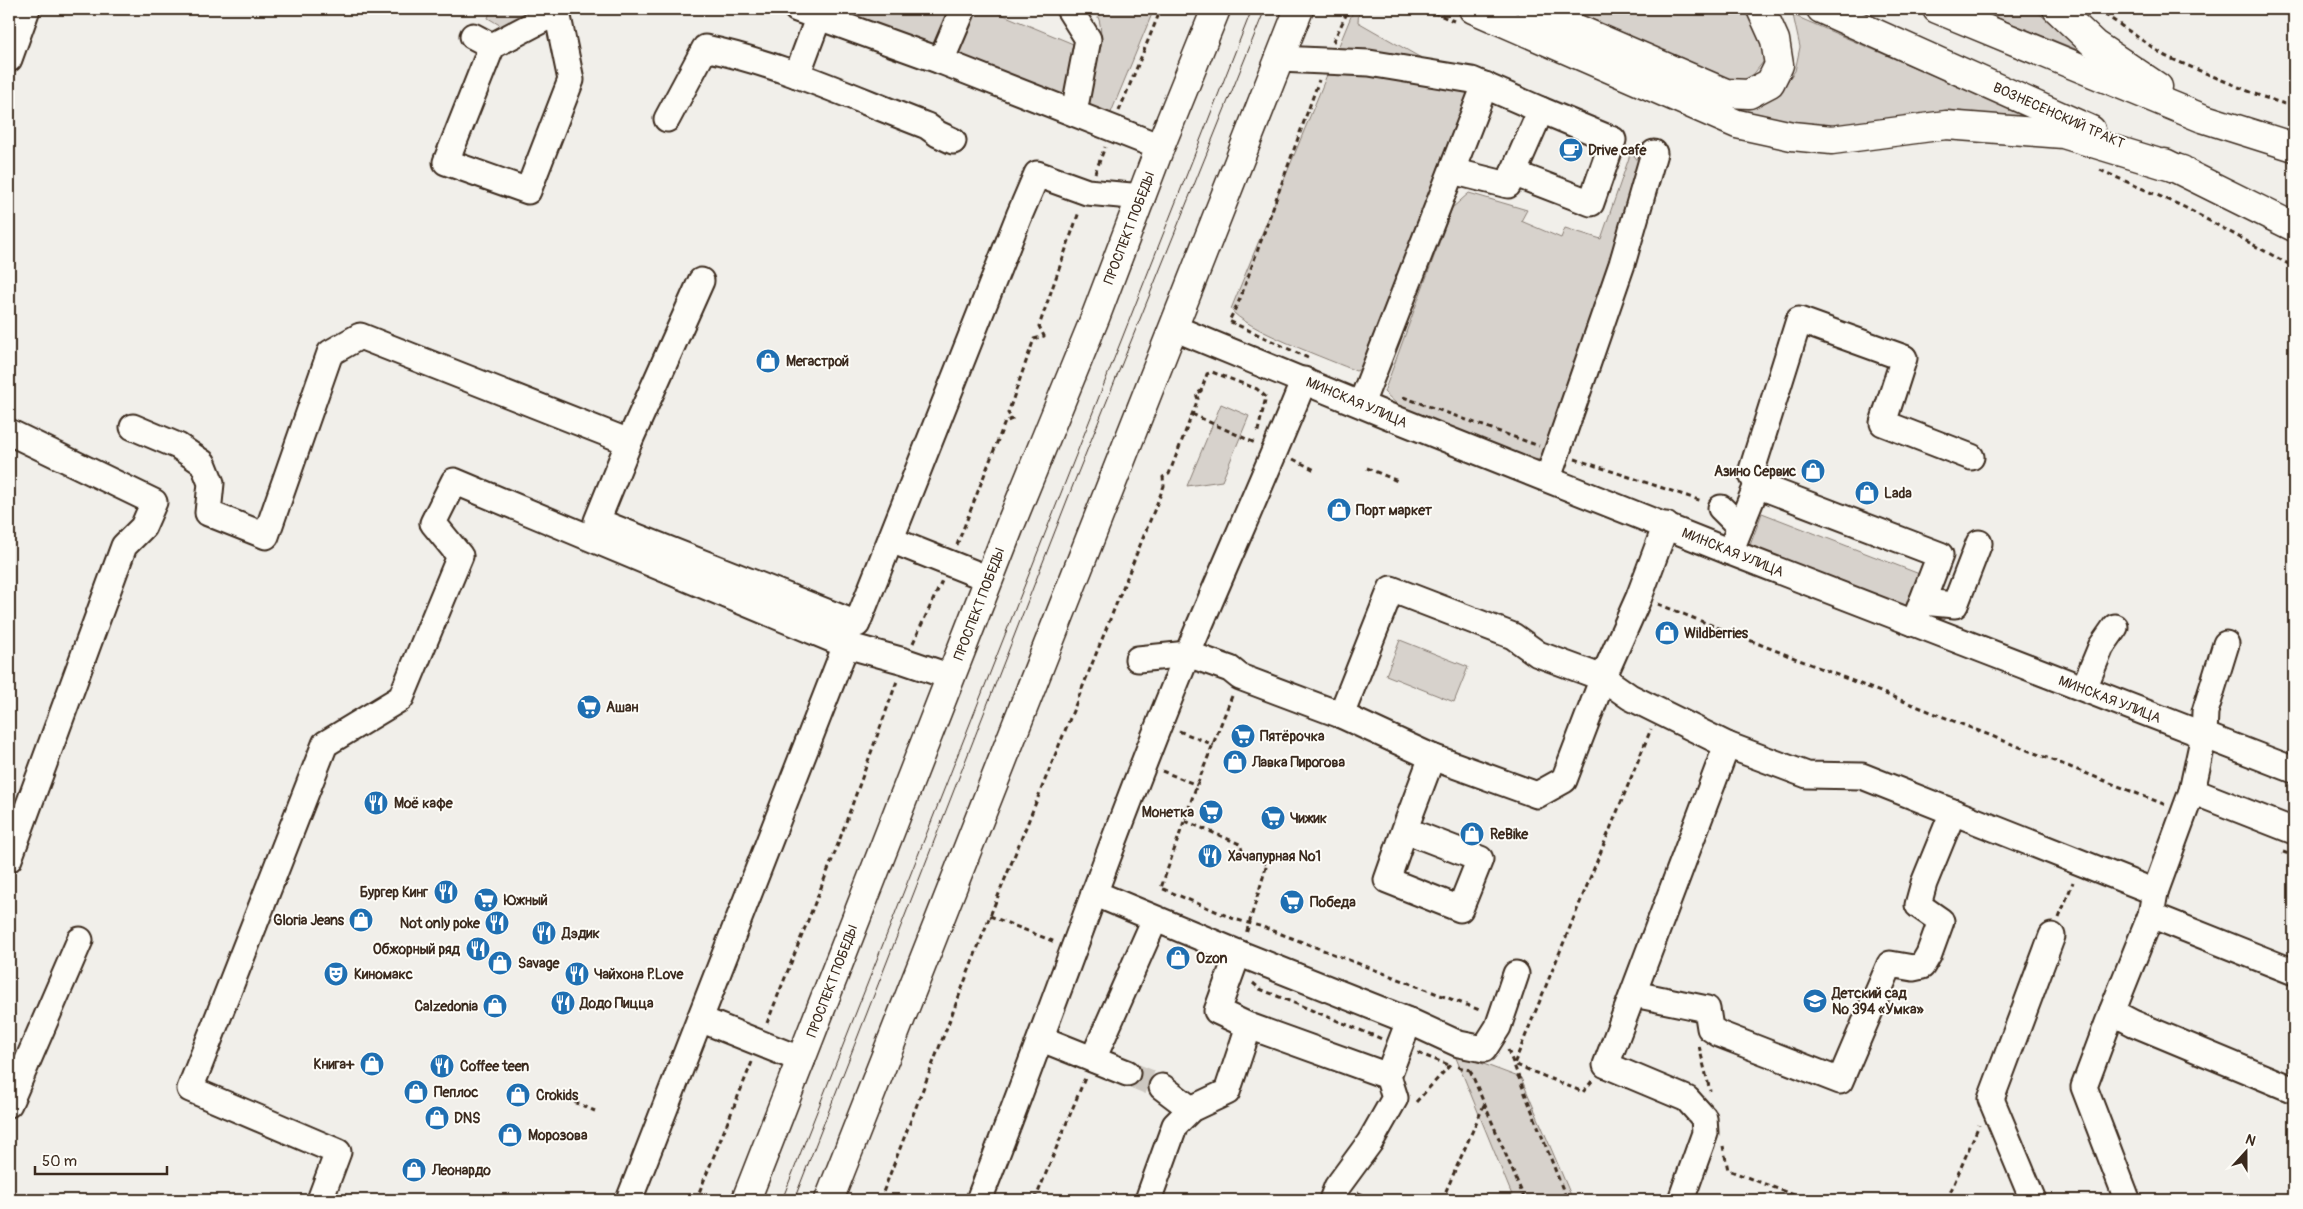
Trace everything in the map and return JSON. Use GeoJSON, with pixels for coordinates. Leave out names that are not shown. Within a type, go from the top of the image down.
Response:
{"type":"FeatureCollection","features":[{"type":"Feature","properties":{"kind":"main road","name":"ПРОСПЕКТ ПОБЕДЫ"},"geometry":{"type":"LineString","coordinates":[[746,1200],[989,579],[1216,9]]}},
{"type":"Feature","properties":{"kind":"main road"},"geometry":{"type":"LineString","coordinates":[[830,1200],[1299,9]]}},
{"type":"Feature","properties":{"kind":"main road"},"geometry":{"type":"LineString","coordinates":[[1473,9],[1737,124],[1792,136],[1832,140],[1946,125],[2063,134],[2182,170]]}},
{"type":"Feature","properties":{"kind":"main road"},"geometry":{"type":"LineString","coordinates":[[1531,9],[1726,93],[1749,94],[1770,83],[1779,65],[1775,40],[1761,9]]}},
{"type":"Feature","properties":{"kind":"main road","name":"ВОЗНЕСЕНСКИЙ ТРАКТ"},"geometry":{"type":"LineString","coordinates":[[1821,9],[2182,170],[2294,227]]}},
{"type":"Feature","properties":{"kind":"main road"},"geometry":{"type":"LineString","coordinates":[[1937,9],[2202,118],[2294,147]]}},
{"type":"Feature","properties":{"kind":"main road"},"geometry":{"type":"LineString","coordinates":[[2057,9],[2094,44],[2202,118]]}},
{"type":"Feature","properties":{"kind":"street"},"geometry":{"type":"LineString","coordinates":[[9,59],[26,9]]}},
{"type":"Feature","properties":{"kind":"street"},"geometry":{"type":"LineString","coordinates":[[942,61],[964,9]]}},
{"type":"Feature","properties":{"kind":"street"},"geometry":{"type":"LineString","coordinates":[[1069,9],[1088,39],[1074,112]]}},
{"type":"Feature","properties":{"kind":"street"},"geometry":{"type":"LineString","coordinates":[[557,10],[571,80],[528,191],[446,162],[483,41],[557,10]]}},
{"type":"Feature","properties":{"kind":"street"},"geometry":{"type":"LineString","coordinates":[[798,75],[808,13],[942,61],[1160,147]]}},
{"type":"Feature","properties":{"kind":"street"},"geometry":{"type":"LineString","coordinates":[[667,119],[704,48],[744,56],[798,75],[927,126],[938,134],[954,141]]}},
{"type":"Feature","properties":{"kind":"street"},"geometry":{"type":"LineString","coordinates":[[1279,59],[1368,64],[1472,80],[1613,140],[1591,203],[1513,173]]}},
{"type":"Feature","properties":{"kind":"street"},"geometry":{"type":"LineString","coordinates":[[1365,394],[1485,85]]}},
{"type":"Feature","properties":{"kind":"street"},"geometry":{"type":"LineString","coordinates":[[1452,171],[1508,186],[1541,110]]}},
{"type":"Feature","properties":{"kind":"street"},"geometry":{"type":"LineString","coordinates":[[1548,478],[1622,264],[1645,214],[1654,153]]}},
{"type":"Feature","properties":{"kind":"street"},"geometry":{"type":"LineString","coordinates":[[701,281],[628,442],[597,521],[858,624],[1037,174],[1087,192],[1142,197]]}},
{"type":"Feature","properties":{"kind":"street"},"geometry":{"type":"LineString","coordinates":[[1918,613],[1940,555],[1757,485],[1750,473],[1799,320],[1904,358],[1883,423],[1970,457]]}},
{"type":"Feature","properties":{"kind":"street","name":"МИНСКАЯ УЛИЦА"},"geometry":{"type":"LineString","coordinates":[[1174,328],[1307,369],[1365,394],[1386,416],[1548,478],[1730,552],[1918,613],[2084,688],[2294,770]]}},
{"type":"Feature","properties":{"kind":"street"},"geometry":{"type":"LineString","coordinates":[[133,427],[178,446],[203,463],[211,483],[208,513],[266,536],[330,353],[360,336],[628,442]]}},
{"type":"Feature","properties":{"kind":"street"},"geometry":{"type":"LineString","coordinates":[[979,1200],[1042,1039],[1094,893],[1188,654],[1276,451],[1307,369]]}},
{"type":"Feature","properties":{"kind":"street"},"geometry":{"type":"LineString","coordinates":[[9,432],[154,502],[143,527],[124,546],[9,859]]}},
{"type":"Feature","properties":{"kind":"street"},"geometry":{"type":"LineString","coordinates":[[320,1200],[338,1152],[190,1090],[324,744],[401,698],[460,556],[433,523],[454,481],[846,645],[904,661],[951,678]]}},
{"type":"Feature","properties":{"kind":"street"},"geometry":{"type":"LineString","coordinates":[[1730,552],[1757,485]]}},
{"type":"Feature","properties":{"kind":"street"},"geometry":{"type":"LineString","coordinates":[[1721,508],[1740,527]]}},
{"type":"Feature","properties":{"kind":"street"},"geometry":{"type":"LineString","coordinates":[[1138,659],[1188,654],[1230,669],[1240,677],[1341,715],[1432,757],[1537,795],[1564,780],[1602,678],[1638,597],[1666,525]]}},
{"type":"Feature","properties":{"kind":"street"},"geometry":{"type":"LineString","coordinates":[[891,540],[989,579]]}},
{"type":"Feature","properties":{"kind":"street"},"geometry":{"type":"LineString","coordinates":[[1918,613],[1955,605],[1979,543]]}},
{"type":"Feature","properties":{"kind":"street"},"geometry":{"type":"LineString","coordinates":[[1341,715],[1390,589],[1513,636],[1538,654],[1602,678],[1630,697],[1727,745],[1807,775],[1862,776],[2081,862],[2153,903],[2294,972]]}},
{"type":"Feature","properties":{"kind":"street"},"geometry":{"type":"LineString","coordinates":[[2084,688],[2101,647],[2115,627]]}},
{"type":"Feature","properties":{"kind":"street"},"geometry":{"type":"LineString","coordinates":[[2123,1200],[2127,1199],[2084,1087],[2153,903],[2188,802],[2204,735],[2205,712],[2226,644]]}},
{"type":"Feature","properties":{"kind":"street"},"geometry":{"type":"LineString","coordinates":[[630,1200],[846,645]]}},
{"type":"Feature","properties":{"kind":"street"},"geometry":{"type":"LineString","coordinates":[[1681,1200],[1705,1133],[1704,1118],[1686,1099],[1606,1065],[1727,745]]}},
{"type":"Feature","properties":{"kind":"street"},"geometry":{"type":"LineString","coordinates":[[1405,830],[1432,757]]}},
{"type":"Feature","properties":{"kind":"street"},"geometry":{"type":"LineString","coordinates":[[2188,802],[2294,831]]}},
{"type":"Feature","properties":{"kind":"street"},"geometry":{"type":"LineString","coordinates":[[1634,994],[1707,1008],[1710,1028],[1719,1034],[1840,1081],[1890,964],[1913,968],[1922,966],[1929,954],[1941,921],[1918,905],[1924,883],[1953,812]]}},
{"type":"Feature","properties":{"kind":"street"},"geometry":{"type":"LineString","coordinates":[[1094,893],[1156,919],[1236,960],[1409,1021],[1459,1044],[1484,1050],[1500,1023],[1516,974]]}},
{"type":"Feature","properties":{"kind":"street"},"geometry":{"type":"LineString","coordinates":[[1093,1059],[1156,919]]}},
{"type":"Feature","properties":{"kind":"street"},"geometry":{"type":"LineString","coordinates":[[2033,1200],[1990,1098],[2052,936]]}},
{"type":"Feature","properties":{"kind":"street"},"geometry":{"type":"LineString","coordinates":[[9,1104],[80,940]]}},
{"type":"Feature","properties":{"kind":"street"},"geometry":{"type":"LineString","coordinates":[[1236,960],[1217,1011],[1249,1026],[1388,1076]]}},
{"type":"Feature","properties":{"kind":"street"},"geometry":{"type":"LineString","coordinates":[[2112,1012],[2133,1023],[2294,1090]]}},
{"type":"Feature","properties":{"kind":"street"},"geometry":{"type":"LineString","coordinates":[[700,1019],[802,1060]]}},
{"type":"Feature","properties":{"kind":"street"},"geometry":{"type":"LineString","coordinates":[[1332,1200],[1337,1187],[1370,1142],[1395,1098],[1388,1076],[1409,1021]]}},
{"type":"Feature","properties":{"kind":"street"},"geometry":{"type":"LineString","coordinates":[[1148,1200],[1175,1125],[1191,1109],[1227,1092],[1249,1026]]}},
{"type":"Feature","properties":{"kind":"street"},"geometry":{"type":"LineString","coordinates":[[1042,1039],[1127,1073]]}},
{"type":"Feature","properties":{"kind":"street"},"geometry":{"type":"LineString","coordinates":[[1162,1087],[1191,1109]]}},
{"type":"Feature","properties":{"kind":"path"},"geometry":{"type":"LineString","coordinates":[[1092,181],[1162,9]]}},
{"type":"Feature","properties":{"kind":"path"},"geometry":{"type":"LineString","coordinates":[[1333,44],[1348,9]]}},
{"type":"Feature","properties":{"kind":"path"},"geometry":{"type":"LineString","coordinates":[[2097,9],[2166,56],[2260,96],[2294,107]]}},
{"type":"Feature","properties":{"kind":"path"},"geometry":{"type":"LineString","coordinates":[[1307,369],[1229,321],[1240,299],[1320,78]]}},
{"type":"Feature","properties":{"kind":"path"},"geometry":{"type":"LineString","coordinates":[[696,1200],[834,855],[904,661],[950,564],[1005,422],[1012,419],[1008,414],[1034,339],[1044,336],[1039,326],[1080,209]]}},
{"type":"Feature","properties":{"kind":"path"},"geometry":{"type":"LineString","coordinates":[[880,1200],[990,916],[1164,486],[1162,477],[1169,474],[1198,399],[1196,394],[1201,391],[1207,374],[1212,372],[1257,389],[1266,397],[1265,408],[1254,442]]}},
{"type":"Feature","properties":{"kind":"path"},"geometry":{"type":"LineString","coordinates":[[1365,394],[1557,452],[1721,508]]}},
{"type":"Feature","properties":{"kind":"path"},"geometry":{"type":"LineString","coordinates":[[1367,468],[1400,482]]}},
{"type":"Feature","properties":{"kind":"path"},"geometry":{"type":"LineString","coordinates":[[1638,597],[2188,802]]}},
{"type":"Feature","properties":{"kind":"path"},"geometry":{"type":"LineString","coordinates":[[1240,677],[1197,785],[1161,888],[1234,919],[1500,1023],[1567,1200]]}},
{"type":"Feature","properties":{"kind":"path"},"geometry":{"type":"LineString","coordinates":[[1514,1064],[1659,710]]}},
{"type":"Feature","properties":{"kind":"path"},"geometry":{"type":"LineString","coordinates":[[1171,728],[1214,745]]}},
{"type":"Feature","properties":{"kind":"path"},"geometry":{"type":"LineString","coordinates":[[1154,768],[1197,785]]}},
{"type":"Feature","properties":{"kind":"path"},"geometry":{"type":"LineString","coordinates":[[1184,820],[1240,844],[1243,854],[1266,864],[1250,924]]}},
{"type":"Feature","properties":{"kind":"path"},"geometry":{"type":"LineString","coordinates":[[2276,849],[2294,856]]}},
{"type":"Feature","properties":{"kind":"path"},"geometry":{"type":"LineString","coordinates":[[2052,936],[2081,862]]}},
{"type":"Feature","properties":{"kind":"path"},"geometry":{"type":"LineString","coordinates":[[990,916],[1073,949]]}},
{"type":"Feature","properties":{"kind":"path"},"geometry":{"type":"LineString","coordinates":[[1236,960],[1260,989],[1399,1046],[1470,1070]]}},
{"type":"Feature","properties":{"kind":"path"},"geometry":{"type":"LineString","coordinates":[[1698,1041],[1711,1096]]}},
{"type":"Feature","properties":{"kind":"path"},"geometry":{"type":"LineString","coordinates":[[1459,1044],[1525,1200]]}},
{"type":"Feature","properties":{"kind":"path"},"geometry":{"type":"LineString","coordinates":[[1035,1200],[1093,1059]]}},
{"type":"Feature","properties":{"kind":"path"},"geometry":{"type":"LineString","coordinates":[[1514,1064],[1583,1092],[1606,1065]]}},
{"type":"Feature","properties":{"kind":"path"},"geometry":{"type":"LineString","coordinates":[[558,1095],[596,1111]]}},
{"type":"Feature","properties":{"kind":"path"},"geometry":{"type":"LineString","coordinates":[[1947,1200],[1990,1098]]}},
{"type":"Feature","properties":{"kind":"path"},"geometry":{"type":"LineString","coordinates":[[1442,1200],[1484,1105]]}},
{"type":"Feature","properties":{"kind":"path"},"geometry":{"type":"LineString","coordinates":[[1722,1142],[1728,1170],[1807,1200]]}},
{"type":"Feature","properties":{"kind":"shaded area"},"geometry":{"type":"Polygon","coordinates":[[[491,9],[536,9],[534,15],[508,30],[488,18],[491,9]]]}},
{"type":"Feature","properties":{"kind":"shaded area"},"geometry":{"type":"Polygon","coordinates":[[[825,9],[949,9],[936,44],[927,47],[825,9]]]}},
{"type":"Feature","properties":{"kind":"shaded area"},"geometry":{"type":"Polygon","coordinates":[[[972,9],[989,9],[1078,46],[1064,99],[964,62],[957,52],[972,9]]]}},
{"type":"Feature","properties":{"kind":"shaded area"},"geometry":{"type":"Polygon","coordinates":[[[1092,9],[1154,9],[1110,115],[1092,109],[1088,103],[1101,39],[1098,16],[1092,9]]]}},
{"type":"Feature","properties":{"kind":"shaded area"},"geometry":{"type":"Polygon","coordinates":[[[1354,9],[1359,9],[1358,22],[1465,83],[1471,92],[1365,367],[1356,371],[1269,334],[1238,317],[1231,309],[1354,9]]]}},
{"type":"Feature","properties":{"kind":"shaded area"},"geometry":{"type":"Polygon","coordinates":[[[1550,9],[1752,9],[1767,57],[1749,80],[1729,85],[1550,9]]]}},
{"type":"Feature","properties":{"kind":"shaded area"},"geometry":{"type":"Polygon","coordinates":[[[1976,9],[2034,9],[2083,52],[1976,9]]]}},
{"type":"Feature","properties":{"kind":"shaded area"},"geometry":{"type":"Polygon","coordinates":[[[1793,15],[2032,118],[1966,113],[1912,122],[1847,127],[1765,120],[1734,109],[1757,106],[1779,92],[1795,71],[1800,47],[1793,15]]]}},
{"type":"Feature","properties":{"kind":"shaded area"},"geometry":{"type":"Polygon","coordinates":[[[1631,152],[1644,168],[1545,460],[1530,459],[1401,408],[1384,392],[1452,208],[1469,193],[1527,210],[1521,221],[1561,238],[1565,228],[1601,239],[1631,152]]]}},
{"type":"Feature","properties":{"kind":"shaded area"},"geometry":{"type":"Polygon","coordinates":[[[1221,404],[1249,416],[1222,481],[1187,486],[1221,404]]]}},
{"type":"Feature","properties":{"kind":"shaded area"},"geometry":{"type":"Polygon","coordinates":[[[1762,513],[1922,575],[1909,610],[1749,548],[1762,513]]]}},
{"type":"Feature","properties":{"kind":"shaded area"},"geometry":{"type":"Polygon","coordinates":[[[1400,640],[1468,667],[1454,702],[1386,675],[1400,640]]]}},
{"type":"Feature","properties":{"kind":"shaded area"},"geometry":{"type":"Polygon","coordinates":[[[1454,1053],[1521,1078],[1573,1200],[1514,1200],[1454,1053]]]}},
{"type":"Feature","properties":{"kind":"tunnel"},"geometry":{"type":"LineString","coordinates":[[1127,1073],[1162,1087]]}},
{"type":"Feature","properties":{"kind":"tram line"},"geometry":{"type":"LineString","coordinates":[[782,1200],[1252,9]]}},
{"type":"Feature","properties":{"kind":"tram line"},"geometry":{"type":"LineString","coordinates":[[794,1200],[1075,480],[1265,9]]}},
{"type":"Feature","properties":{"kind":"place","name":"Drive cafe"},"geometry":{"type":"Point","coordinates":[1571,150]}},
{"type":"Feature","properties":{"kind":"place","name":"Мегастрой"},"geometry":{"type":"Point","coordinates":[768,361]}},
{"type":"Feature","properties":{"kind":"place","name":"Азино Сервис"},"geometry":{"type":"Point","coordinates":[1813,471]}},
{"type":"Feature","properties":{"kind":"place","name":"Lada"},"geometry":{"type":"Point","coordinates":[1867,493]}},
{"type":"Feature","properties":{"kind":"place","name":"Порт маркет"},"geometry":{"type":"Point","coordinates":[1339,510]}},
{"type":"Feature","properties":{"kind":"place","name":"Wildberries"},"geometry":{"type":"Point","coordinates":[1667,633]}},
{"type":"Feature","properties":{"kind":"place","name":"Ашан"},"geometry":{"type":"Point","coordinates":[589,707]}},
{"type":"Feature","properties":{"kind":"place","name":"Пятёрочка"},"geometry":{"type":"Point","coordinates":[1243,736]}},
{"type":"Feature","properties":{"kind":"place","name":"Лавка Пирогова"},"geometry":{"type":"Point","coordinates":[1235,762]}},
{"type":"Feature","properties":{"kind":"place","name":"Моё кафе"},"geometry":{"type":"Point","coordinates":[376,803]}},
{"type":"Feature","properties":{"kind":"place","name":"Монетка"},"geometry":{"type":"Point","coordinates":[1211,812]}},
{"type":"Feature","properties":{"kind":"place","name":"Чижик"},"geometry":{"type":"Point","coordinates":[1273,818]}},
{"type":"Feature","properties":{"kind":"place","name":"ReBike"},"geometry":{"type":"Point","coordinates":[1472,834]}},
{"type":"Feature","properties":{"kind":"place","name":"Хачапурная №1"},"geometry":{"type":"Point","coordinates":[1210,856]}},
{"type":"Feature","properties":{"kind":"place","name":"Бургер Кинг"},"geometry":{"type":"Point","coordinates":[446,892]}},
{"type":"Feature","properties":{"kind":"place","name":"Южный"},"geometry":{"type":"Point","coordinates":[486,900]}},
{"type":"Feature","properties":{"kind":"place","name":"Победа"},"geometry":{"type":"Point","coordinates":[1292,902]}},
{"type":"Feature","properties":{"kind":"place","name":"Gloria Jeans"},"geometry":{"type":"Point","coordinates":[361,920]}},
{"type":"Feature","properties":{"kind":"place","name":"Not only poke"},"geometry":{"type":"Point","coordinates":[497,923]}},
{"type":"Feature","properties":{"kind":"place","name":"Дэдик"},"geometry":{"type":"Point","coordinates":[544,933]}},
{"type":"Feature","properties":{"kind":"place","name":"Обжорный ряд"},"geometry":{"type":"Point","coordinates":[478,949]}},
{"type":"Feature","properties":{"kind":"place","name":"Ozon"},"geometry":{"type":"Point","coordinates":[1178,958]}},
{"type":"Feature","properties":{"kind":"place","name":"Savage"},"geometry":{"type":"Point","coordinates":[500,963]}},
{"type":"Feature","properties":{"kind":"place","name":"Киномакс"},"geometry":{"type":"Point","coordinates":[336,974]}},
{"type":"Feature","properties":{"kind":"place","name":"Чайхона P.Love"},"geometry":{"type":"Point","coordinates":[577,974]}},
{"type":"Feature","properties":{"kind":"place","name":"Детский сад № 394 «Умка»"},"geometry":{"type":"Point","coordinates":[1815,1001]}},
{"type":"Feature","properties":{"kind":"place","name":"Додо Пицца"},"geometry":{"type":"Point","coordinates":[563,1003]}},
{"type":"Feature","properties":{"kind":"place","name":"Calzedonia"},"geometry":{"type":"Point","coordinates":[495,1006]}},
{"type":"Feature","properties":{"kind":"place","name":"Книга+"},"geometry":{"type":"Point","coordinates":[372,1064]}},
{"type":"Feature","properties":{"kind":"place","name":"Coffee teen"},"geometry":{"type":"Point","coordinates":[442,1066]}},
{"type":"Feature","properties":{"kind":"place","name":"Пеплос"},"geometry":{"type":"Point","coordinates":[416,1092]}},
{"type":"Feature","properties":{"kind":"place","name":"Crokids"},"geometry":{"type":"Point","coordinates":[518,1095]}},
{"type":"Feature","properties":{"kind":"place","name":"DNS"},"geometry":{"type":"Point","coordinates":[437,1118]}},
{"type":"Feature","properties":{"kind":"place","name":"Морозова"},"geometry":{"type":"Point","coordinates":[510,1135]}},
{"type":"Feature","properties":{"kind":"place","name":"Леонардо"},"geometry":{"type":"Point","coordinates":[414,1170]}}]}
